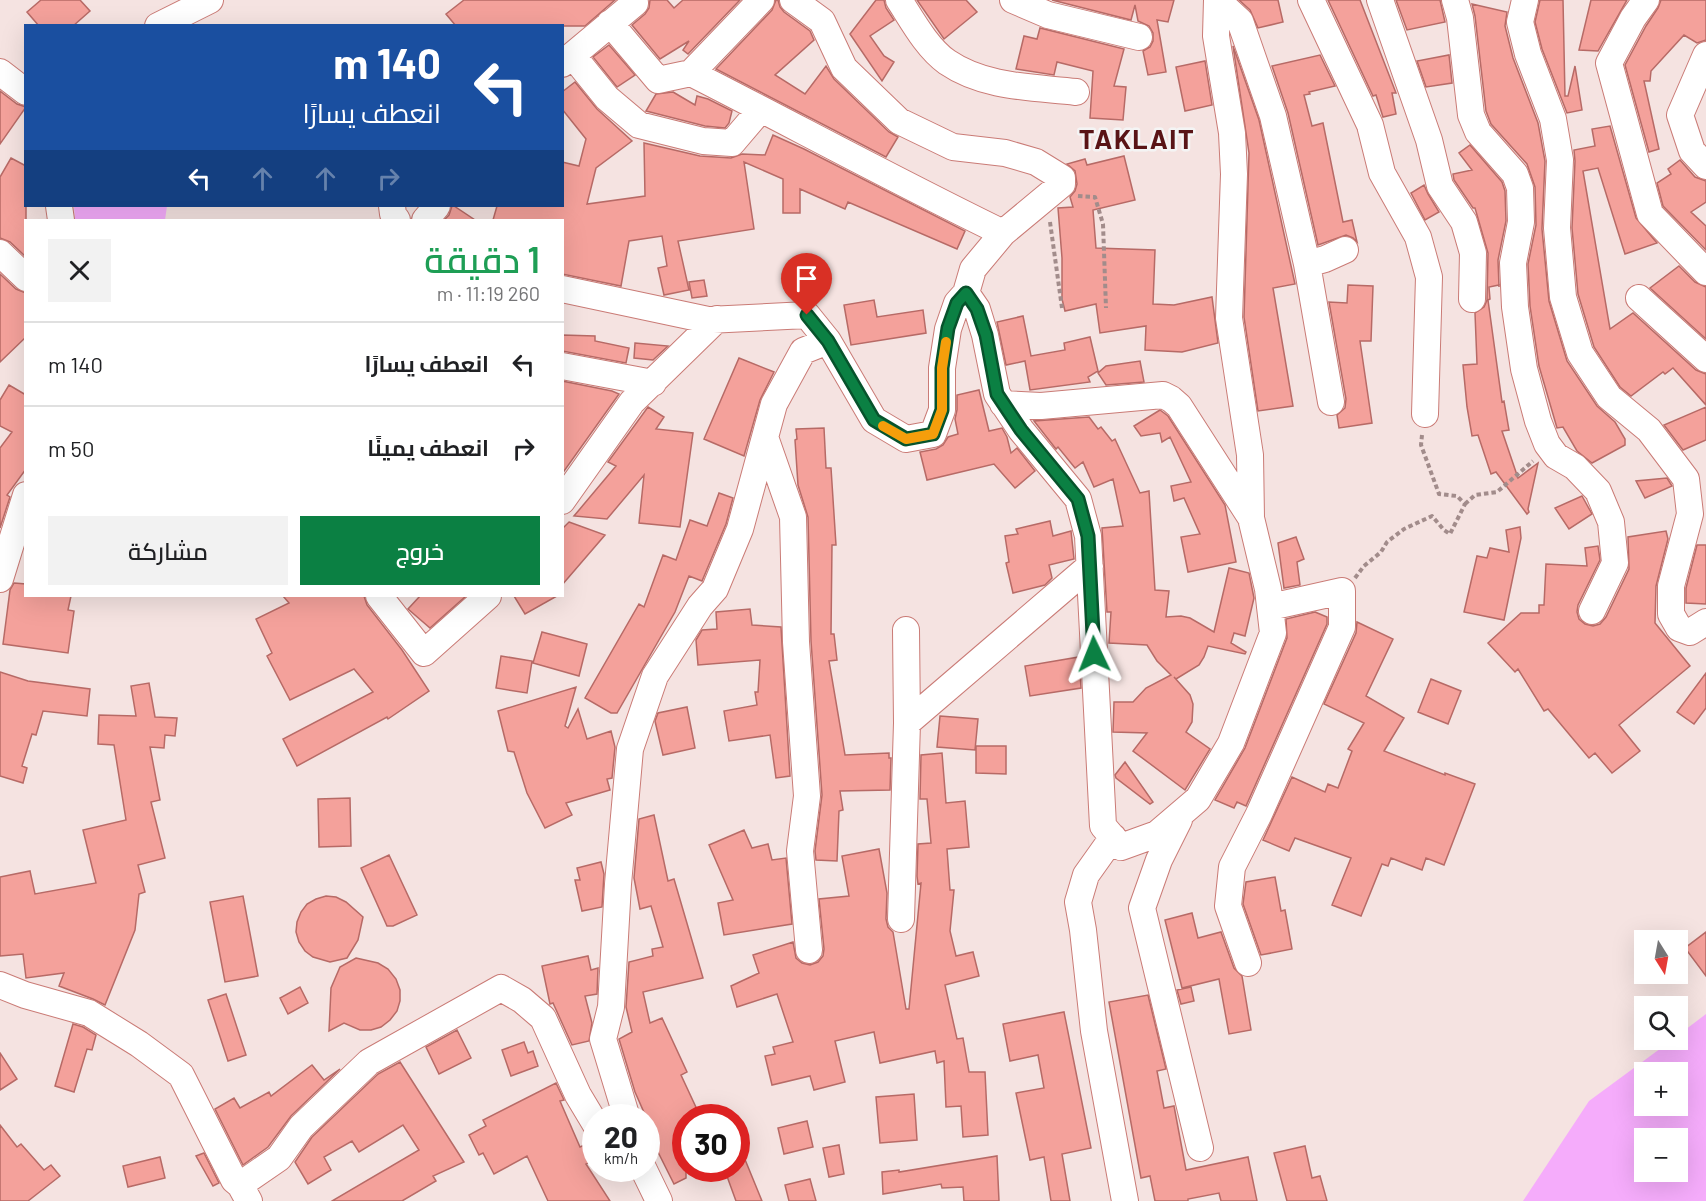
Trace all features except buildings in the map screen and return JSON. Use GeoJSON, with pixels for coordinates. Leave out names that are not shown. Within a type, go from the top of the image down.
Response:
{"type":"FeatureCollection","features":[{"type":"Feature","properties":{"kind":"street"},"geometry":{"type":"LineString","coordinates":[[162,24],[210,0]]}},
{"type":"Feature","properties":{"kind":"street"},"geometry":{"type":"LineString","coordinates":[[610,23],[658,80],[691,73],[761,0]]}},
{"type":"Feature","properties":{"kind":"street"},"geometry":{"type":"LineString","coordinates":[[564,289],[708,320],[807,315],[828,341],[874,420],[906,439],[933,434],[942,410],[942,368],[948,328],[957,303],[966,293],[973,269],[1003,233],[1063,181],[1062,178],[1036,162],[1005,153],[953,147],[899,121],[844,68],[822,21],[792,0]]}},
{"type":"Feature","properties":{"kind":"street"},"geometry":{"type":"LineString","coordinates":[[899,0],[921,34],[946,61],[978,78],[1002,84],[1076,92]]}},
{"type":"Feature","properties":{"kind":"street"},"geometry":{"type":"LineString","coordinates":[[1013,0],[1048,15],[1138,37]]}},
{"type":"Feature","properties":{"kind":"street"},"geometry":{"type":"LineString","coordinates":[[966,293],[977,309],[983,326],[997,394],[1021,430],[1078,499],[1088,536],[1103,826],[1121,847],[1157,834],[1198,799],[1231,743],[1273,633],[1268,590],[1251,518],[1250,455],[1229,318],[1234,174],[1232,133],[1216,36],[1217,0],[1240,21],[1273,116],[1307,264],[1331,402]]}},
{"type":"Feature","properties":{"kind":"street"},"geometry":{"type":"LineString","coordinates":[[1311,0],[1370,125],[1382,172],[1418,237],[1429,277],[1425,414]]}},
{"type":"Feature","properties":{"kind":"street"},"geometry":{"type":"LineString","coordinates":[[1380,0],[1429,140],[1440,186],[1464,222],[1473,253],[1473,299]]}},
{"type":"Feature","properties":{"kind":"street"},"geometry":{"type":"LineString","coordinates":[[1455,0],[1460,18],[1471,115],[1478,132],[1515,174],[1520,188],[1521,222],[1513,263],[1516,318],[1524,369],[1547,444],[1556,456],[1575,467],[1598,491],[1611,522],[1614,563],[1592,611]]}},
{"type":"Feature","properties":{"kind":"street"},"geometry":{"type":"LineString","coordinates":[[1525,0],[1520,22],[1528,54],[1553,119],[1560,160],[1557,228],[1563,297],[1580,353],[1609,397],[1649,430],[1686,480],[1690,514],[1671,586],[1671,614],[1678,628],[1690,632],[1706,622]]}},
{"type":"Feature","properties":{"kind":"street"},"geometry":{"type":"LineString","coordinates":[[1647,0],[1633,18],[1609,63],[1650,214],[1706,272]]}},
{"type":"Feature","properties":{"kind":"street"},"geometry":{"type":"LineString","coordinates":[[635,3],[568,60],[639,125],[703,141],[732,142],[761,109]]}},
{"type":"Feature","properties":{"kind":"street"},"geometry":{"type":"LineString","coordinates":[[1706,55],[1680,115],[1692,151],[1706,166]]}},
{"type":"Feature","properties":{"kind":"street"},"geometry":{"type":"LineString","coordinates":[[0,72],[24,90]]}},
{"type":"Feature","properties":{"kind":"street"},"geometry":{"type":"LineString","coordinates":[[691,73],[907,186],[1003,233]]}},
{"type":"Feature","properties":{"kind":"street"},"geometry":{"type":"LineString","coordinates":[[426,219],[436,207]]}},
{"type":"Feature","properties":{"kind":"street"},"geometry":{"type":"LineString","coordinates":[[1307,264],[1325,260],[1345,250]]}},
{"type":"Feature","properties":{"kind":"street"},"geometry":{"type":"LineString","coordinates":[[0,253],[24,276]]}},
{"type":"Feature","properties":{"kind":"street"},"geometry":{"type":"LineString","coordinates":[[1639,298],[1706,359]]}},
{"type":"Feature","properties":{"kind":"street"},"geometry":{"type":"LineString","coordinates":[[564,498],[632,402],[717,319]]}},
{"type":"Feature","properties":{"kind":"street"},"geometry":{"type":"LineString","coordinates":[[623,1104],[603,1039],[611,1007],[618,884],[630,749],[655,675],[700,606],[715,589],[740,529],[774,404],[803,351],[828,341]]}},
{"type":"Feature","properties":{"kind":"street"},"geometry":{"type":"LineString","coordinates":[[564,366],[652,383]]}},
{"type":"Feature","properties":{"kind":"street"},"geometry":{"type":"LineString","coordinates":[[1003,404],[1041,406],[1163,395],[1179,406],[1251,518]]}},
{"type":"Feature","properties":{"kind":"street"},"geometry":{"type":"LineString","coordinates":[[765,437],[793,517],[796,642],[807,796],[800,851],[808,950]]}},
{"type":"Feature","properties":{"kind":"street"},"geometry":{"type":"LineString","coordinates":[[0,579],[24,501]]}},
{"type":"Feature","properties":{"kind":"street"},"geometry":{"type":"LineString","coordinates":[[907,723],[1090,566]]}},
{"type":"Feature","properties":{"kind":"street"},"geometry":{"type":"LineString","coordinates":[[1248,963],[1228,906],[1232,867],[1259,814],[1342,627],[1342,591],[1270,607]]}},
{"type":"Feature","properties":{"kind":"street"},"geometry":{"type":"LineString","coordinates":[[380,597],[424,653],[487,597]]}},
{"type":"Feature","properties":{"kind":"street"},"geometry":{"type":"LineString","coordinates":[[902,919],[907,723],[906,630]]}},
{"type":"Feature","properties":{"kind":"street"},"geometry":{"type":"LineString","coordinates":[[1183,812],[1159,860],[1142,908],[1200,1148]]}},
{"type":"Feature","properties":{"kind":"street"},"geometry":{"type":"LineString","coordinates":[[1113,837],[1086,875],[1078,902],[1094,1031],[1125,1201]]}},
{"type":"Feature","properties":{"kind":"street"},"geometry":{"type":"LineString","coordinates":[[0,985],[25,996],[89,1013],[139,1044],[181,1075],[234,1180],[244,1193],[279,1158],[301,1127],[369,1062],[501,988],[522,1000],[543,1018],[583,1104]]}},
{"type":"Feature","properties":{"kind":"street"},"geometry":{"type":"LineString","coordinates":[[650,1182],[659,1201]]}},
{"type":"Feature","properties":{"kind":"path"},"geometry":{"type":"LineString","coordinates":[[1062,308],[1046,196],[1095,196],[1103,224],[1106,308]]}},
{"type":"Feature","properties":{"kind":"path"},"geometry":{"type":"LineString","coordinates":[[1425,414],[1421,445],[1439,494],[1457,496],[1465,504]]}},
{"type":"Feature","properties":{"kind":"path"},"geometry":{"type":"LineString","coordinates":[[1342,591],[1381,552],[1387,542],[1404,529],[1432,516],[1450,534],[1465,504],[1475,495],[1497,492],[1534,460],[1552,460],[1556,456]]}},
{"type":"Feature","properties":{"kind":"shaded area"},"geometry":{"type":"Polygon","coordinates":[[[74,207],[167,207],[165,219],[75,219],[74,207]]]}},
{"type":"Feature","properties":{"kind":"shaded area"},"geometry":{"type":"Polygon","coordinates":[[[1706,1014],[1706,1201],[1523,1201],[1589,1101],[1634,1068],[1634,1116],[1688,1116],[1688,1062],[1642,1062],[1658,1050],[1688,1050],[1688,1028],[1706,1014]]]}},
{"type":"Feature","properties":{"kind":"slow traffic"},"geometry":{"type":"LineString","coordinates":[[883,426],[906,439],[933,434],[942,410],[942,368],[946,342]]}},
{"type":"Feature","properties":{"kind":"district","name":"TAKLAIT"},"geometry":{"type":"Point","coordinates":[1137,138]}},
{"type":"Feature","properties":{"kind":"route"},"geometry":{"type":"LineString","coordinates":[[807,315],[828,341],[874,420],[906,439],[933,434],[942,410],[942,368],[948,328],[957,303],[966,293],[977,309],[986,335],[997,394],[1021,430],[1078,499],[1088,536],[1094,654]]}}]}
